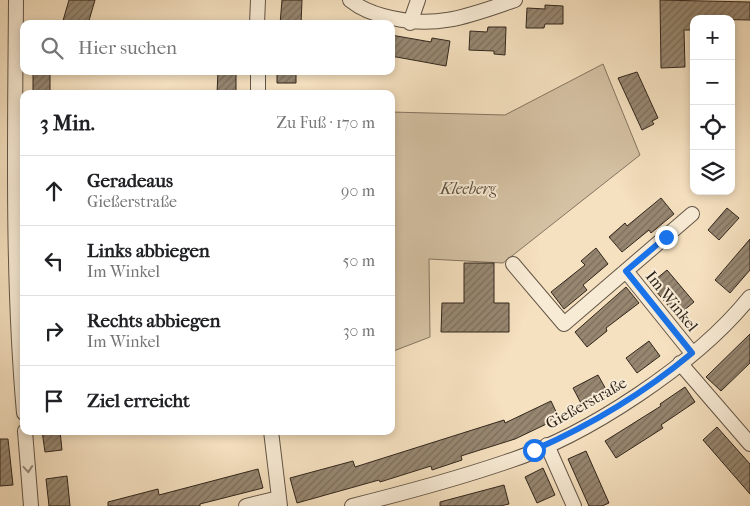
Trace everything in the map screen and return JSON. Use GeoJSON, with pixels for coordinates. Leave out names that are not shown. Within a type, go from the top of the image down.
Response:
{"type":"FeatureCollection","features":[{"type":"Feature","properties":{"kind":"street"},"geometry":{"type":"LineString","coordinates":[[16,0],[17,324],[20,363]]}},
{"type":"Feature","properties":{"kind":"street"},"geometry":{"type":"LineString","coordinates":[[257,20],[258,0]]}},
{"type":"Feature","properties":{"kind":"street"},"geometry":{"type":"LineString","coordinates":[[350,0],[380,15],[410,23],[454,21],[515,0]]}},
{"type":"Feature","properties":{"kind":"street"},"geometry":{"type":"LineString","coordinates":[[410,23],[418,0]]}},
{"type":"Feature","properties":{"kind":"street"},"geometry":{"type":"LineString","coordinates":[[258,75],[258,90]]}},
{"type":"Feature","properties":{"kind":"street","name":"Im Winkel"},"geometry":{"type":"LineString","coordinates":[[513,264],[564,324],[692,214]]}},
{"type":"Feature","properties":{"kind":"street","name":"Im Winkel"},"geometry":{"type":"LineString","coordinates":[[626,271],[692,353]]}},
{"type":"Feature","properties":{"kind":"street","name":"Gießerstraße"},"geometry":{"type":"LineString","coordinates":[[360,505],[508,462],[594,422],[643,391],[712,338],[750,297]]}},
{"type":"Feature","properties":{"kind":"street"},"geometry":{"type":"LineString","coordinates":[[680,363],[750,444]]}},
{"type":"Feature","properties":{"kind":"street"},"geometry":{"type":"LineString","coordinates":[[25,435],[31,506]]}},
{"type":"Feature","properties":{"kind":"street"},"geometry":{"type":"LineString","coordinates":[[246,506],[280,502],[272,435]]}},
{"type":"Feature","properties":{"kind":"street"},"geometry":{"type":"LineString","coordinates":[[547,445],[574,506]]}},
{"type":"Feature","properties":{"kind":"green space","name":"Kleeberg"},"geometry":{"type":"Polygon","coordinates":[[[603,64],[640,155],[503,263],[429,259],[430,337],[395,350],[395,112],[505,115],[603,64]]]}},
{"type":"Feature","properties":{"kind":"building"},"geometry":{"type":"Polygon","coordinates":[[[69,0],[95,0],[89,20],[63,20],[69,0]]]}},
{"type":"Feature","properties":{"kind":"building"},"geometry":{"type":"Polygon","coordinates":[[[282,0],[302,0],[301,20],[280,20],[282,0]]]}},
{"type":"Feature","properties":{"kind":"building"},"geometry":{"type":"Polygon","coordinates":[[[660,0],[750,2],[750,20],[735,20],[735,15],[690,15],[690,30],[684,30],[685,67],[661,68],[660,0]]]}},
{"type":"Feature","properties":{"kind":"building"},"geometry":{"type":"Polygon","coordinates":[[[545,5],[563,6],[563,24],[545,24],[544,28],[526,28],[527,8],[545,9],[545,5]]]}},
{"type":"Feature","properties":{"kind":"building"},"geometry":{"type":"Polygon","coordinates":[[[488,27],[506,27],[505,55],[494,54],[494,51],[469,50],[470,31],[487,32],[488,27]]]}},
{"type":"Feature","properties":{"kind":"building"},"geometry":{"type":"Polygon","coordinates":[[[395,36],[431,42],[432,38],[450,41],[446,66],[395,57],[395,36]]]}},
{"type":"Feature","properties":{"kind":"building"},"geometry":{"type":"Polygon","coordinates":[[[637,72],[658,118],[652,121],[654,124],[642,130],[618,78],[637,72]]]}},
{"type":"Feature","properties":{"kind":"building"},"geometry":{"type":"Polygon","coordinates":[[[33,75],[50,75],[50,90],[33,90],[33,75]]]}},
{"type":"Feature","properties":{"kind":"building"},"geometry":{"type":"Polygon","coordinates":[[[218,75],[236,75],[236,90],[217,90],[218,75]]]}},
{"type":"Feature","properties":{"kind":"building"},"geometry":{"type":"Polygon","coordinates":[[[277,75],[296,75],[296,83],[277,83],[277,75]]]}},
{"type":"Feature","properties":{"kind":"building"},"geometry":{"type":"Polygon","coordinates":[[[661,198],[674,214],[651,233],[649,230],[622,252],[609,237],[625,223],[627,226],[661,198]]]}},
{"type":"Feature","properties":{"kind":"building"},"geometry":{"type":"Polygon","coordinates":[[[727,208],[739,218],[719,240],[708,230],[727,208]]]}},
{"type":"Feature","properties":{"kind":"building"},"geometry":{"type":"Polygon","coordinates":[[[750,239],[750,270],[730,293],[715,280],[750,239]]]}},
{"type":"Feature","properties":{"kind":"building"},"geometry":{"type":"Polygon","coordinates":[[[596,248],[608,264],[583,285],[587,290],[564,309],[551,292],[585,265],[581,261],[596,248]]]}},
{"type":"Feature","properties":{"kind":"building"},"geometry":{"type":"Polygon","coordinates":[[[464,263],[494,263],[494,303],[509,303],[509,332],[441,332],[442,303],[464,303],[464,263]]]}},
{"type":"Feature","properties":{"kind":"building"},"geometry":{"type":"Polygon","coordinates":[[[667,270],[694,302],[677,316],[650,284],[667,270]]]}},
{"type":"Feature","properties":{"kind":"building"},"geometry":{"type":"Polygon","coordinates":[[[626,287],[639,303],[606,328],[607,331],[587,347],[575,332],[626,287]]]}},
{"type":"Feature","properties":{"kind":"building"},"geometry":{"type":"Polygon","coordinates":[[[750,334],[750,363],[721,391],[706,377],[750,334]]]}},
{"type":"Feature","properties":{"kind":"building"},"geometry":{"type":"Polygon","coordinates":[[[649,341],[660,356],[637,373],[626,358],[649,341]]]}},
{"type":"Feature","properties":{"kind":"building"},"geometry":{"type":"Polygon","coordinates":[[[598,375],[608,393],[583,407],[573,388],[598,375]]]}},
{"type":"Feature","properties":{"kind":"building"},"geometry":{"type":"Polygon","coordinates":[[[685,387],[695,402],[661,425],[663,428],[616,458],[605,441],[661,406],[660,404],[685,387]]]}},
{"type":"Feature","properties":{"kind":"building"},"geometry":{"type":"Polygon","coordinates":[[[551,401],[559,418],[515,439],[461,456],[462,460],[432,470],[431,466],[380,482],[379,480],[297,503],[290,478],[353,461],[355,467],[504,420],[505,423],[551,401]]]}},
{"type":"Feature","properties":{"kind":"building"},"geometry":{"type":"Polygon","coordinates":[[[717,427],[750,464],[750,494],[703,440],[717,427]]]}},
{"type":"Feature","properties":{"kind":"building"},"geometry":{"type":"Polygon","coordinates":[[[43,435],[60,435],[62,450],[45,452],[43,435]]]}},
{"type":"Feature","properties":{"kind":"building"},"geometry":{"type":"Polygon","coordinates":[[[0,439],[8,439],[13,485],[0,486],[0,439]]]}},
{"type":"Feature","properties":{"kind":"building"},"geometry":{"type":"Polygon","coordinates":[[[586,451],[609,503],[602,506],[589,506],[568,459],[586,451]]]}},
{"type":"Feature","properties":{"kind":"building"},"geometry":{"type":"Polygon","coordinates":[[[543,468],[555,495],[537,503],[525,477],[543,468]]]}},
{"type":"Feature","properties":{"kind":"building"},"geometry":{"type":"Polygon","coordinates":[[[258,469],[263,488],[200,504],[200,506],[108,506],[108,502],[158,489],[159,495],[258,469]]]}},
{"type":"Feature","properties":{"kind":"building"},"geometry":{"type":"Polygon","coordinates":[[[67,476],[70,506],[49,506],[46,479],[67,476]]]}},
{"type":"Feature","properties":{"kind":"building"},"geometry":{"type":"Polygon","coordinates":[[[504,485],[509,504],[500,506],[440,506],[440,502],[504,485]]]}},
{"type":"Feature","properties":{"kind":"route"},"geometry":{"type":"LineString","coordinates":[[534,450],[594,422],[643,391],[692,353],[626,271],[666,237]]}}]}
